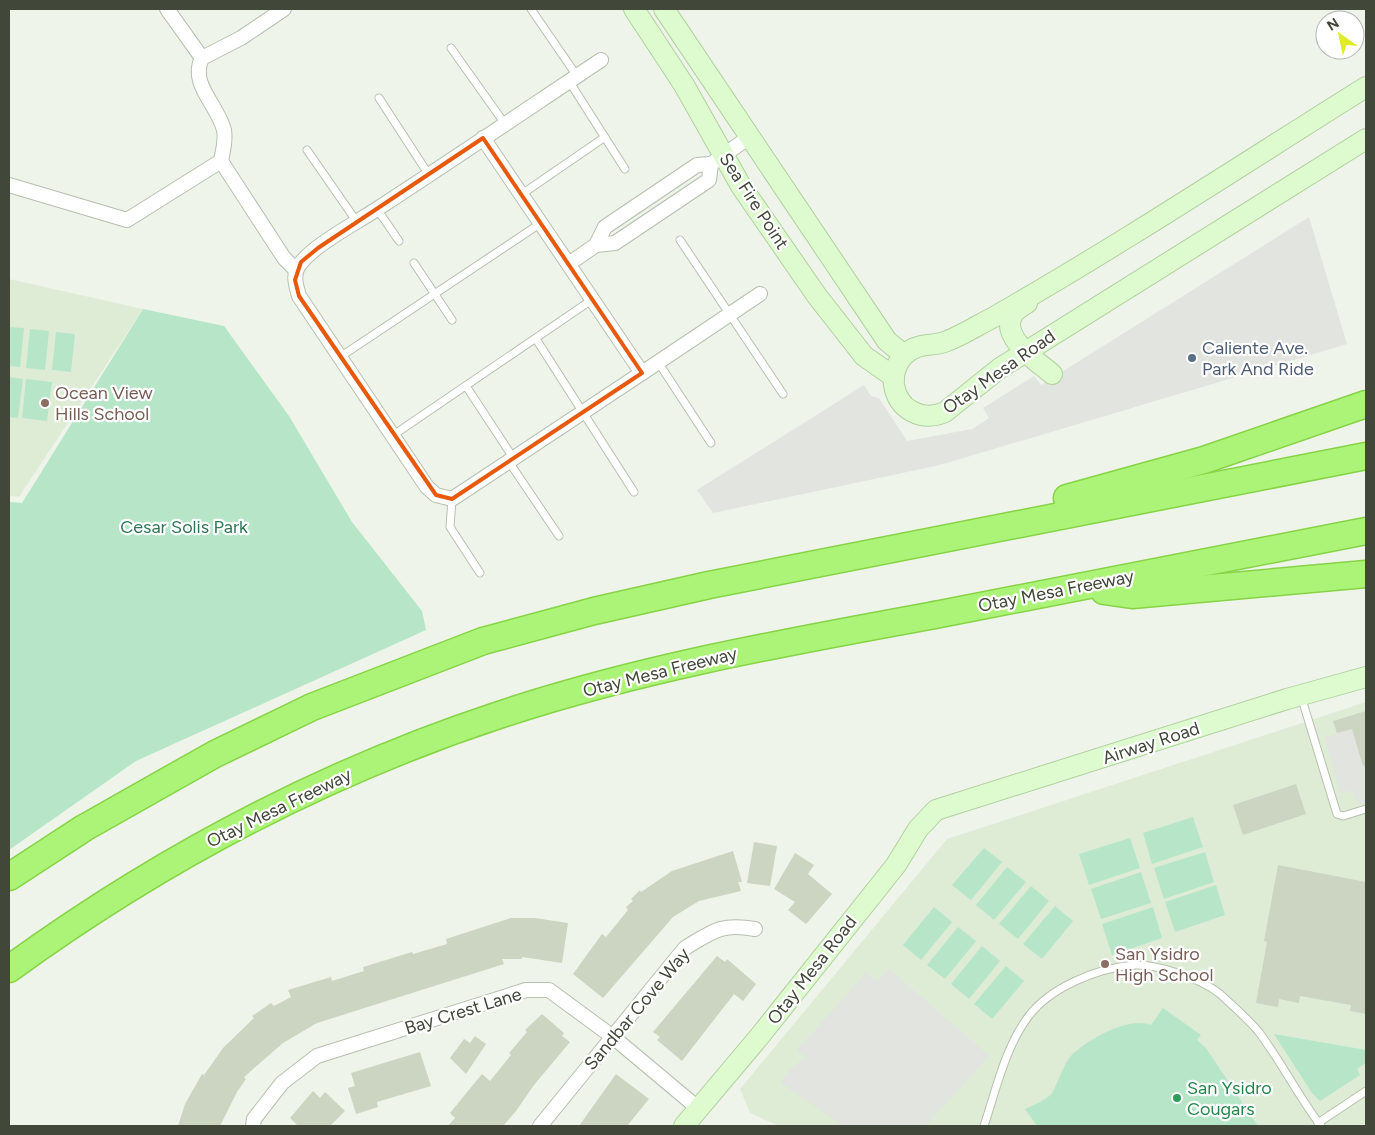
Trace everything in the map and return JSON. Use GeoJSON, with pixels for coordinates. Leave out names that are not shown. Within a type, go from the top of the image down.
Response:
{"type":"FeatureCollection","features":[{"type":"Feature","properties":{"kind":"highway"},"geometry":{"type":"LineString","coordinates":[[873,552],[1204,460],[1366,404]]}},
{"type":"Feature","properties":{"kind":"highway"},"geometry":{"type":"LineString","coordinates":[[9,877],[84,828],[215,754],[312,707],[398,672],[483,641],[594,611],[873,552],[1366,456]]}},
{"type":"Feature","properties":{"kind":"highway","name":"Otay Mesa Freeway"},"geometry":{"type":"LineString","coordinates":[[9,969],[104,902],[200,846],[292,798],[390,756],[502,714],[646,672],[842,632],[1366,531]]}},
{"type":"Feature","properties":{"kind":"highway"},"geometry":{"type":"LineString","coordinates":[[1081,587],[1132,595],[1366,574]]}},
{"type":"Feature","properties":{"kind":"street"},"geometry":{"type":"LineString","coordinates":[[167,9],[202,58]]}},
{"type":"Feature","properties":{"kind":"street"},"geometry":{"type":"LineString","coordinates":[[284,9],[241,38],[202,58],[197,68],[198,78],[223,128],[225,142],[221,161],[284,258],[296,270]]}},
{"type":"Feature","properties":{"kind":"street","name":"Sea Fire Point"},"geometry":{"type":"LineString","coordinates":[[634,9],[684,85],[717,159],[741,186],[846,335],[864,356],[894,377]]}},
{"type":"Feature","properties":{"kind":"street","name":"Sea Fire Point"},"geometry":{"type":"LineString","coordinates":[[664,9],[887,341],[904,355]]}},
{"type":"Feature","properties":{"kind":"street"},"geometry":{"type":"LineString","coordinates":[[601,60],[318,248],[301,262],[296,270],[295,280],[299,296],[392,436],[427,487],[436,495],[452,499],[512,461],[760,294]]}},
{"type":"Feature","properties":{"kind":"street"},"geometry":{"type":"LineString","coordinates":[[894,377],[896,368],[904,355],[915,348],[940,344],[956,337],[1048,286],[1366,87]]}},
{"type":"Feature","properties":{"kind":"street"},"geometry":{"type":"LineString","coordinates":[[570,264],[596,245],[605,227],[697,165],[717,159],[751,136]]}},
{"type":"Feature","properties":{"kind":"street"},"geometry":{"type":"LineString","coordinates":[[483,138],[642,373]]}},
{"type":"Feature","properties":{"kind":"street","name":"Otay Mesa Road"},"geometry":{"type":"LineString","coordinates":[[894,377],[896,395],[902,405],[922,416],[938,415],[958,403],[1000,368],[1366,139]]}},
{"type":"Feature","properties":{"kind":"street"},"geometry":{"type":"LineString","coordinates":[[9,185],[127,220],[221,161]]}},
{"type":"Feature","properties":{"kind":"street"},"geometry":{"type":"LineString","coordinates":[[1048,286],[1013,314],[1010,321],[1016,342],[1052,374],[1048,358],[1051,336]]}},
{"type":"Feature","properties":{"kind":"street","name":"Airway Road"},"geometry":{"type":"LineString","coordinates":[[936,810],[1366,676]]}},
{"type":"Feature","properties":{"kind":"street","name":"Otay Mesa Road"},"geometry":{"type":"LineString","coordinates":[[684,1126],[759,1037],[896,865],[918,829],[936,810]]}},
{"type":"Feature","properties":{"kind":"street","name":"Sandbar Cove Way"},"geometry":{"type":"LineString","coordinates":[[540,1126],[685,948],[717,929],[734,925],[755,929]]}},
{"type":"Feature","properties":{"kind":"street","name":"Bay Crest Lane"},"geometry":{"type":"LineString","coordinates":[[253,1126],[254,1119],[282,1083],[317,1056],[526,990],[549,990],[613,1037],[698,1109]]}},
{"type":"Feature","properties":{"kind":"lane"},"geometry":{"type":"LineString","coordinates":[[531,9],[573,78],[604,137],[625,169]]}},
{"type":"Feature","properties":{"kind":"lane"},"geometry":{"type":"LineString","coordinates":[[451,48],[505,124]]}},
{"type":"Feature","properties":{"kind":"lane"},"geometry":{"type":"LineString","coordinates":[[379,98],[429,175]]}},
{"type":"Feature","properties":{"kind":"lane"},"geometry":{"type":"LineString","coordinates":[[522,194],[604,137]]}},
{"type":"Feature","properties":{"kind":"lane"},"geometry":{"type":"LineString","coordinates":[[307,150],[357,222]]}},
{"type":"Feature","properties":{"kind":"lane"},"geometry":{"type":"LineString","coordinates":[[377,209],[399,241]]}},
{"type":"Feature","properties":{"kind":"lane"},"geometry":{"type":"LineString","coordinates":[[340,357],[542,223]]}},
{"type":"Feature","properties":{"kind":"lane"},"geometry":{"type":"LineString","coordinates":[[680,240],[783,394]]}},
{"type":"Feature","properties":{"kind":"lane"},"geometry":{"type":"LineString","coordinates":[[414,263],[452,320]]}},
{"type":"Feature","properties":{"kind":"lane"},"geometry":{"type":"LineString","coordinates":[[392,436],[593,299]]}},
{"type":"Feature","properties":{"kind":"lane"},"geometry":{"type":"LineString","coordinates":[[536,339],[634,492]]}},
{"type":"Feature","properties":{"kind":"lane"},"geometry":{"type":"LineString","coordinates":[[658,362],[711,444]]}},
{"type":"Feature","properties":{"kind":"lane"},"geometry":{"type":"LineString","coordinates":[[466,386],[559,536]]}},
{"type":"Feature","properties":{"kind":"lane"},"geometry":{"type":"LineString","coordinates":[[452,499],[450,527],[480,573]]}},
{"type":"Feature","properties":{"kind":"lane"},"geometry":{"type":"LineString","coordinates":[[1301,695],[1337,814],[1343,816],[1366,809]]}},
{"type":"Feature","properties":{"kind":"lane"},"geometry":{"type":"LineString","coordinates":[[984,1126],[1006,1060],[1028,1016],[1049,997],[1069,984],[1107,969],[1136,965],[1191,978],[1218,993],[1257,1031],[1319,1124],[1366,1091]]}},
{"type":"Feature","properties":{"kind":"highlighted area"},"geometry":{"type":"Polygon","coordinates":[[[483,138],[642,373],[452,499],[436,495],[299,296],[295,280],[301,262],[318,248],[483,138]]]}},
{"type":"Feature","properties":{"kind":"shaded area","name":"Caliente Ave. Park And Ride"},"geometry":{"type":"Polygon","coordinates":[[[1309,217],[1347,344],[940,465],[713,513],[697,490],[864,385],[871,396],[879,398],[907,441],[972,429],[989,418],[983,408],[1034,376],[1041,385],[1309,217]]]}},
{"type":"Feature","properties":{"kind":"shaded area","name":"Ocean View Hills School"},"geometry":{"type":"Polygon","coordinates":[[[9,279],[143,309],[19,497],[9,496],[9,279]]]}},
{"type":"Feature","properties":{"kind":"shaded area","name":"San Ysidro High School"},"geometry":{"type":"Polygon","coordinates":[[[1366,702],[1366,1126],[779,1126],[750,1113],[740,1089],[947,839],[1366,702]]]}},
{"type":"Feature","properties":{"kind":"shaded area"},"geometry":{"type":"Polygon","coordinates":[[[1366,711],[1366,803],[1358,805],[1353,790],[1340,793],[1325,737],[1337,733],[1333,721],[1366,711]]]}},
{"type":"Feature","properties":{"kind":"shaded area"},"geometry":{"type":"Polygon","coordinates":[[[889,969],[989,1056],[925,1126],[843,1126],[781,1083],[788,1072],[805,1057],[797,1050],[866,973],[877,981],[889,969]]]}},
{"type":"Feature","properties":{"kind":"green space","name":"Cesar Solis Park"},"geometry":{"type":"Polygon","coordinates":[[[143,309],[224,326],[289,416],[352,522],[422,611],[426,630],[136,761],[9,850],[9,502],[22,503],[143,309]]]}},
{"type":"Feature","properties":{"kind":"green space"},"geometry":{"type":"Polygon","coordinates":[[[9,327],[24,328],[20,367],[9,366],[9,327]]]}},
{"type":"Feature","properties":{"kind":"green space"},"geometry":{"type":"Polygon","coordinates":[[[30,329],[49,331],[45,370],[26,368],[30,329]]]}},
{"type":"Feature","properties":{"kind":"green space"},"geometry":{"type":"Polygon","coordinates":[[[56,332],[75,334],[71,372],[52,370],[56,332]]]}},
{"type":"Feature","properties":{"kind":"green space"},"geometry":{"type":"Polygon","coordinates":[[[9,377],[23,379],[18,418],[9,417],[9,377]]]}},
{"type":"Feature","properties":{"kind":"green space"},"geometry":{"type":"Polygon","coordinates":[[[26,379],[52,382],[47,421],[22,418],[26,379]]]}},
{"type":"Feature","properties":{"kind":"green space"},"geometry":{"type":"Polygon","coordinates":[[[1193,817],[1203,847],[1152,864],[1143,833],[1193,817]]]}},
{"type":"Feature","properties":{"kind":"green space"},"geometry":{"type":"Polygon","coordinates":[[[1130,838],[1140,868],[1089,885],[1079,854],[1130,838]]]}},
{"type":"Feature","properties":{"kind":"green space"},"geometry":{"type":"Polygon","coordinates":[[[984,848],[1002,862],[971,900],[952,885],[984,848]]]}},
{"type":"Feature","properties":{"kind":"green space"},"geometry":{"type":"Polygon","coordinates":[[[1205,852],[1214,882],[1164,899],[1154,868],[1205,852]]]}},
{"type":"Feature","properties":{"kind":"green space"},"geometry":{"type":"Polygon","coordinates":[[[1007,867],[1026,882],[994,920],[976,905],[1007,867]]]}},
{"type":"Feature","properties":{"kind":"green space"},"geometry":{"type":"Polygon","coordinates":[[[1141,872],[1151,903],[1101,919],[1091,889],[1141,872]]]}},
{"type":"Feature","properties":{"kind":"green space"},"geometry":{"type":"Polygon","coordinates":[[[1216,885],[1225,915],[1175,932],[1165,902],[1216,885]]]}},
{"type":"Feature","properties":{"kind":"green space"},"geometry":{"type":"Polygon","coordinates":[[[1031,886],[1049,901],[1018,939],[999,924],[1031,886]]]}},
{"type":"Feature","properties":{"kind":"green space"},"geometry":{"type":"Polygon","coordinates":[[[1055,906],[1073,921],[1042,959],[1023,944],[1055,906]]]}},
{"type":"Feature","properties":{"kind":"green space"},"geometry":{"type":"Polygon","coordinates":[[[934,907],[952,922],[921,960],[903,945],[934,907]]]}},
{"type":"Feature","properties":{"kind":"green space"},"geometry":{"type":"Polygon","coordinates":[[[1153,907],[1162,938],[1112,955],[1102,924],[1153,907]]]}},
{"type":"Feature","properties":{"kind":"green space"},"geometry":{"type":"Polygon","coordinates":[[[958,927],[976,941],[945,979],[927,965],[958,927]]]}},
{"type":"Feature","properties":{"kind":"green space"},"geometry":{"type":"Polygon","coordinates":[[[982,946],[1000,961],[969,999],[951,984],[982,946]]]}},
{"type":"Feature","properties":{"kind":"green space"},"geometry":{"type":"Polygon","coordinates":[[[1006,966],[1024,981],[992,1019],[974,1004],[1006,966]]]}},
{"type":"Feature","properties":{"kind":"green space"},"geometry":{"type":"Polygon","coordinates":[[[1163,1008],[1201,1035],[1197,1040],[1206,1048],[1258,1126],[1037,1126],[1025,1109],[1050,1096],[1065,1064],[1071,1056],[1087,1043],[1108,1031],[1131,1024],[1142,1023],[1151,1025],[1163,1008]]]}},
{"type":"Feature","properties":{"kind":"green space"},"geometry":{"type":"Polygon","coordinates":[[[1274,1034],[1366,1050],[1366,1063],[1357,1069],[1360,1075],[1320,1101],[1312,1093],[1274,1034]]]}},
{"type":"Feature","properties":{"kind":"building"},"geometry":{"type":"Polygon","coordinates":[[[1366,711],[1366,765],[1363,766],[1352,729],[1337,733],[1333,721],[1366,711]]]}},
{"type":"Feature","properties":{"kind":"building"},"geometry":{"type":"Polygon","coordinates":[[[1296,784],[1306,814],[1243,835],[1233,805],[1296,784]]]}},
{"type":"Feature","properties":{"kind":"building"},"geometry":{"type":"Polygon","coordinates":[[[754,842],[777,846],[770,886],[747,883],[754,842]]]}},
{"type":"Feature","properties":{"kind":"building"},"geometry":{"type":"Polygon","coordinates":[[[733,851],[742,882],[738,882],[741,891],[699,901],[673,917],[603,998],[573,974],[602,934],[606,937],[628,910],[626,907],[633,901],[631,899],[640,890],[641,892],[672,871],[733,851]]]}},
{"type":"Feature","properties":{"kind":"building"},"geometry":{"type":"Polygon","coordinates":[[[795,853],[814,865],[808,874],[832,894],[806,924],[788,910],[795,902],[774,889],[795,853]]]}},
{"type":"Feature","properties":{"kind":"building"},"geometry":{"type":"Polygon","coordinates":[[[1278,865],[1366,882],[1366,1014],[1350,1011],[1351,1005],[1300,996],[1299,1003],[1279,999],[1278,1007],[1256,1003],[1267,942],[1264,941],[1278,865]]]}},
{"type":"Feature","properties":{"kind":"building"},"geometry":{"type":"Polygon","coordinates":[[[511,918],[535,918],[568,923],[562,963],[522,957],[522,959],[502,959],[504,964],[317,1023],[283,1043],[244,1077],[246,1079],[237,1092],[220,1126],[178,1126],[185,1104],[202,1074],[204,1075],[223,1048],[254,1018],[252,1016],[271,1003],[274,1006],[291,997],[288,990],[331,977],[332,981],[364,971],[363,967],[412,952],[413,954],[447,944],[446,939],[511,918]]]}},
{"type":"Feature","properties":{"kind":"building"},"geometry":{"type":"Polygon","coordinates":[[[717,956],[725,962],[727,959],[756,984],[743,1001],[734,994],[682,1061],[657,1040],[660,1037],[653,1032],[717,956]]]}},
{"type":"Feature","properties":{"kind":"building"},"geometry":{"type":"Polygon","coordinates":[[[542,1014],[564,1033],[562,1036],[570,1042],[534,1085],[516,1111],[503,1126],[448,1126],[455,1118],[450,1113],[482,1074],[490,1081],[511,1055],[509,1053],[527,1032],[525,1030],[542,1014]]]}},
{"type":"Feature","properties":{"kind":"building"},"geometry":{"type":"Polygon","coordinates":[[[475,1036],[486,1044],[466,1074],[450,1058],[464,1039],[470,1043],[475,1036]]]}},
{"type":"Feature","properties":{"kind":"building"},"geometry":{"type":"Polygon","coordinates":[[[420,1052],[431,1086],[377,1102],[378,1107],[356,1114],[348,1088],[355,1086],[351,1073],[420,1052]]]}},
{"type":"Feature","properties":{"kind":"building"},"geometry":{"type":"Polygon","coordinates":[[[616,1074],[649,1099],[627,1126],[579,1126],[616,1074]]]}},
{"type":"Feature","properties":{"kind":"building"},"geometry":{"type":"Polygon","coordinates":[[[313,1091],[320,1098],[325,1092],[345,1111],[330,1126],[298,1126],[290,1118],[313,1091]]]}},
{"type":"Feature","properties":{"kind":"place","name":"Caliente Ave. Park And Ride"},"geometry":{"type":"Point","coordinates":[1192,358]}},
{"type":"Feature","properties":{"kind":"place","name":"Ocean View Hills School"},"geometry":{"type":"Point","coordinates":[45,403]}},
{"type":"Feature","properties":{"kind":"place","name":"San Ysidro High School"},"geometry":{"type":"Point","coordinates":[1105,964]}},
{"type":"Feature","properties":{"kind":"place","name":"San Ysidro Cougars"},"geometry":{"type":"Point","coordinates":[1177,1098]}}]}
